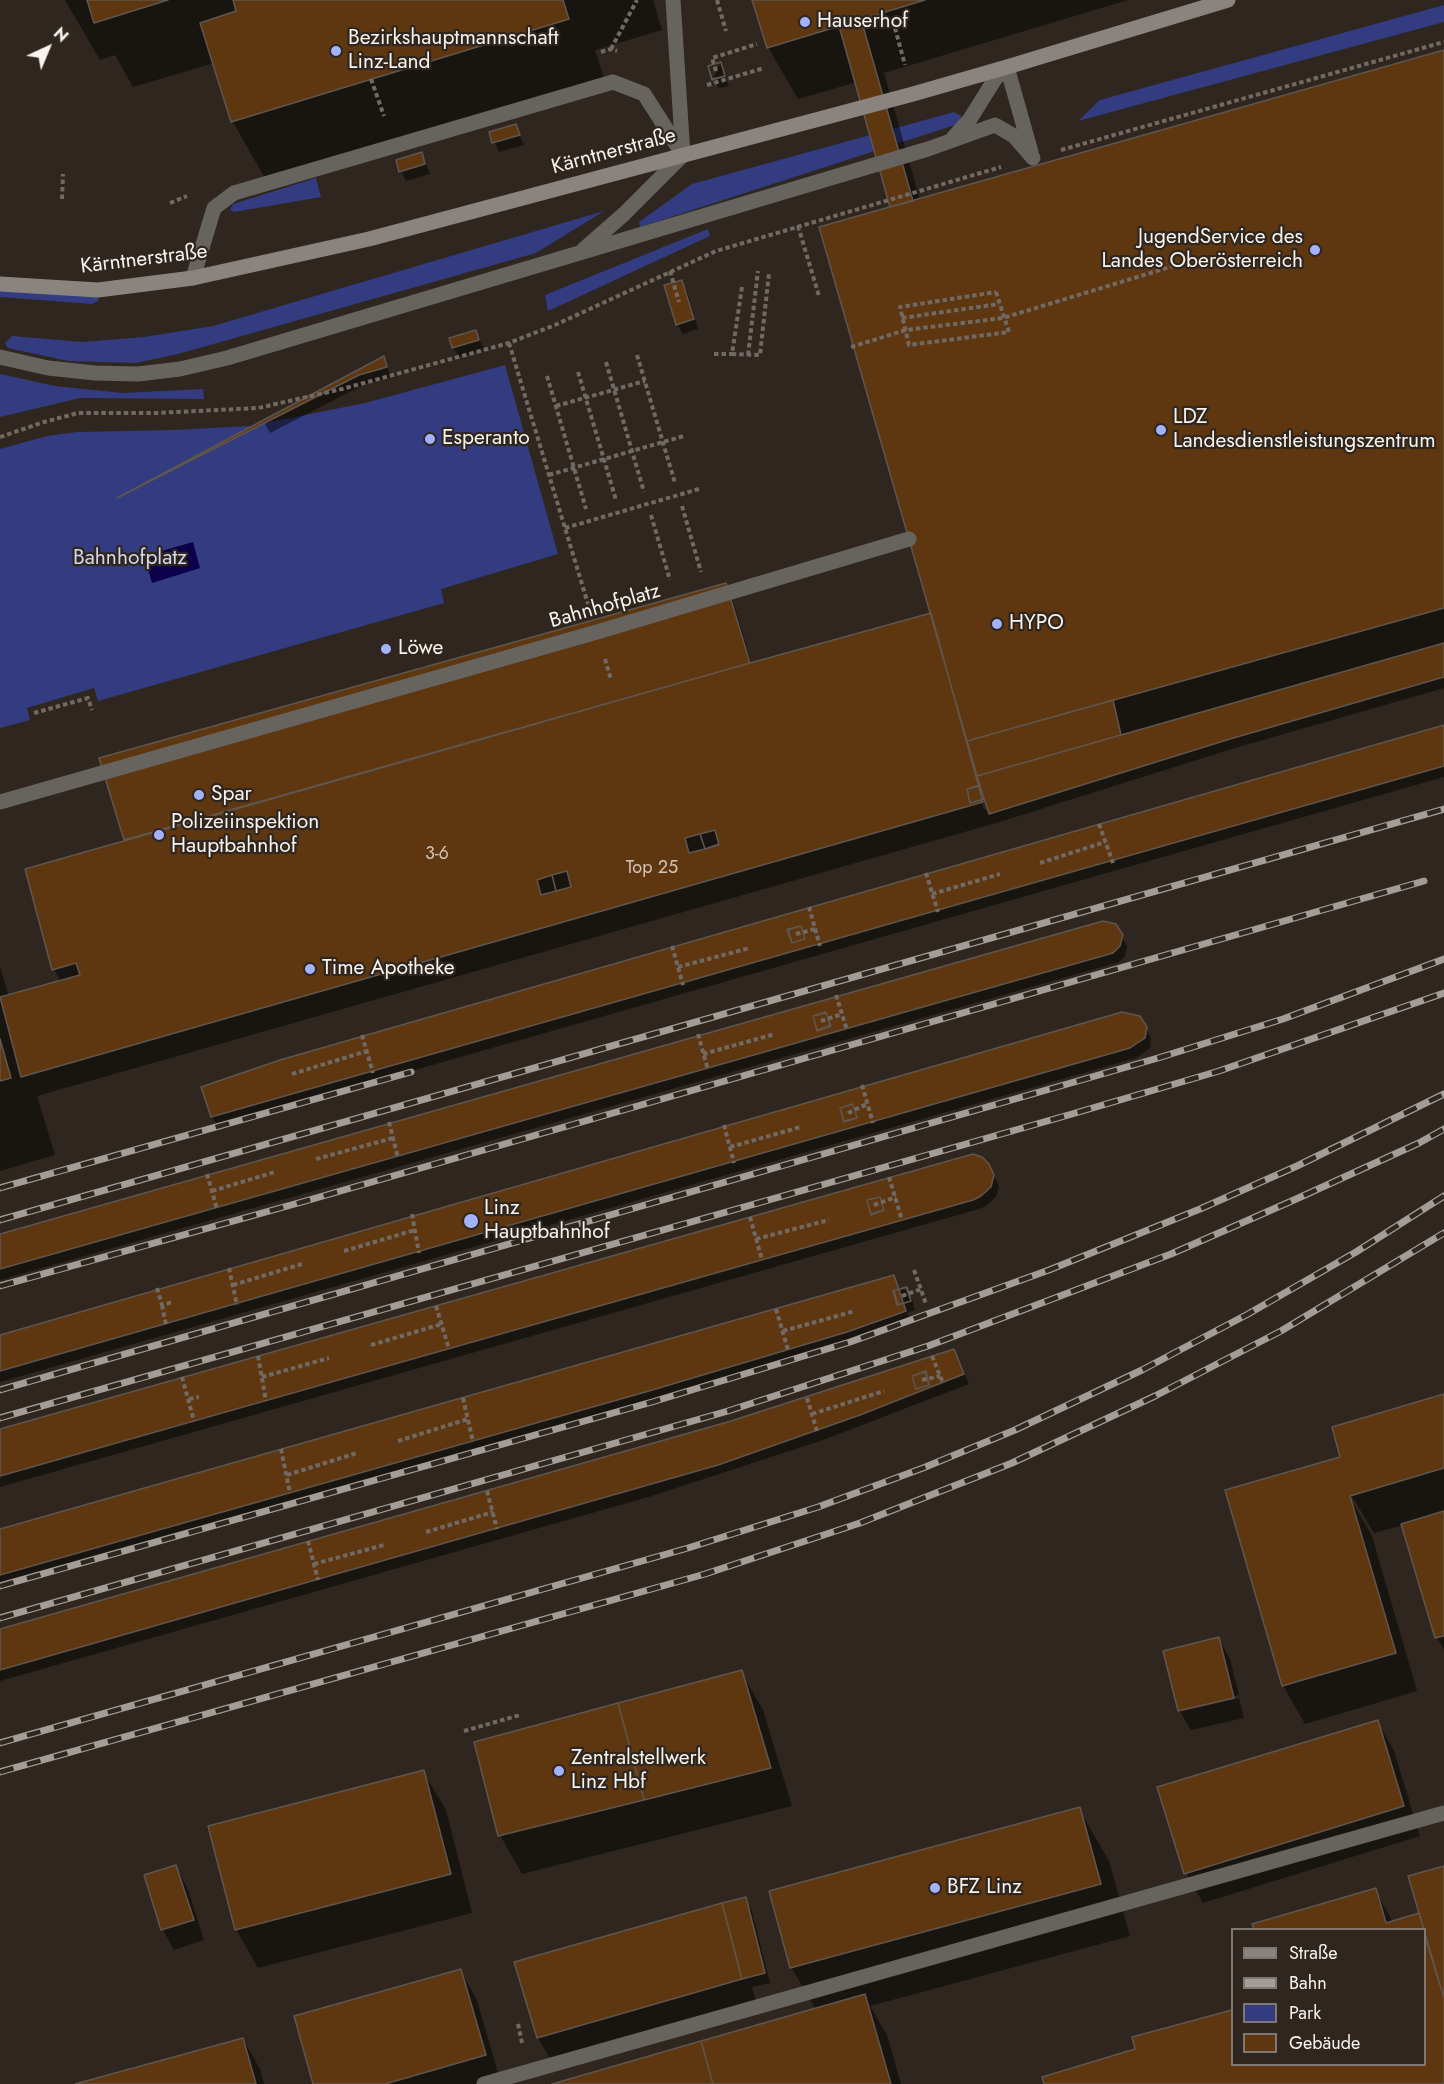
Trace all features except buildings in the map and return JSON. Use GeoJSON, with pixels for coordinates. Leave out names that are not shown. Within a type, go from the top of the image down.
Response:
{"type":"FeatureCollection","features":[{"type":"Feature","properties":{"kind":"main road","name":"Kärntnerstraße"},"geometry":{"type":"LineString","coordinates":[[0,284],[98,290],[193,278],[369,239],[1007,67],[1228,0]]}},
{"type":"Feature","properties":{"kind":"street"},"geometry":{"type":"LineString","coordinates":[[578,254],[624,214],[683,155],[673,0]]}},
{"type":"Feature","properties":{"kind":"street"},"geometry":{"type":"LineString","coordinates":[[951,140],[970,119],[995,79],[1007,67],[1033,158]]}},
{"type":"Feature","properties":{"kind":"street"},"geometry":{"type":"LineString","coordinates":[[193,278],[214,208],[234,193],[613,82],[644,94],[683,155]]}},
{"type":"Feature","properties":{"kind":"street"},"geometry":{"type":"LineString","coordinates":[[0,357],[48,368],[95,373],[138,374],[180,369],[227,358],[917,153],[995,125],[1014,136],[1033,158]]}},
{"type":"Feature","properties":{"kind":"street","name":"Bahnhofplatz"},"geometry":{"type":"LineString","coordinates":[[0,802],[597,632],[909,539]]}},
{"type":"Feature","properties":{"kind":"street"},"geometry":{"type":"LineString","coordinates":[[484,2084],[1444,1813]]}},
{"type":"Feature","properties":{"kind":"path"},"geometry":{"type":"LineString","coordinates":[[611,49],[637,0]]}},
{"type":"Feature","properties":{"kind":"path"},"geometry":{"type":"LineString","coordinates":[[717,0],[726,31]]}},
{"type":"Feature","properties":{"kind":"path"},"geometry":{"type":"LineString","coordinates":[[0,437],[78,413],[156,413],[258,408],[342,389],[509,343],[555,326],[716,251],[1033,158],[1444,42]]}},
{"type":"Feature","properties":{"kind":"path"},"geometry":{"type":"LineString","coordinates":[[716,71],[712,58],[757,44]]}},
{"type":"Feature","properties":{"kind":"path"},"geometry":{"type":"LineString","coordinates":[[678,75],[705,86],[764,68]]}},
{"type":"Feature","properties":{"kind":"path"},"geometry":{"type":"LineString","coordinates":[[371,80],[384,116]]}},
{"type":"Feature","properties":{"kind":"path"},"geometry":{"type":"LineString","coordinates":[[62,199],[63,174]]}},
{"type":"Feature","properties":{"kind":"path"},"geometry":{"type":"LineString","coordinates":[[798,226],[819,296]]}},
{"type":"Feature","properties":{"kind":"path"},"geometry":{"type":"LineString","coordinates":[[851,347],[906,330],[1003,318],[1180,264]]}},
{"type":"Feature","properties":{"kind":"path"},"geometry":{"type":"LineString","coordinates":[[669,271],[679,302]]}},
{"type":"Feature","properties":{"kind":"path"},"geometry":{"type":"LineString","coordinates":[[748,355],[758,271]]}},
{"type":"Feature","properties":{"kind":"path"},"geometry":{"type":"LineString","coordinates":[[714,354],[760,356],[769,273]]}},
{"type":"Feature","properties":{"kind":"path"},"geometry":{"type":"LineString","coordinates":[[732,354],[742,287]]}},
{"type":"Feature","properties":{"kind":"path"},"geometry":{"type":"LineString","coordinates":[[996,292],[999,304],[1009,332],[909,345],[900,307],[996,292]]}},
{"type":"Feature","properties":{"kind":"path"},"geometry":{"type":"LineString","coordinates":[[902,318],[999,304]]}},
{"type":"Feature","properties":{"kind":"path"},"geometry":{"type":"LineString","coordinates":[[509,343],[597,632]]}},
{"type":"Feature","properties":{"kind":"path"},"geometry":{"type":"LineString","coordinates":[[638,355],[675,483]]}},
{"type":"Feature","properties":{"kind":"path"},"geometry":{"type":"LineString","coordinates":[[606,362],[644,492]]}},
{"type":"Feature","properties":{"kind":"path"},"geometry":{"type":"LineString","coordinates":[[578,372],[616,500]]}},
{"type":"Feature","properties":{"kind":"path"},"geometry":{"type":"LineString","coordinates":[[547,376],[586,509]]}},
{"type":"Feature","properties":{"kind":"path"},"geometry":{"type":"LineString","coordinates":[[556,406],[645,381]]}},
{"type":"Feature","properties":{"kind":"path"},"geometry":{"type":"LineString","coordinates":[[549,475],[684,436]]}},
{"type":"Feature","properties":{"kind":"path"},"geometry":{"type":"LineString","coordinates":[[565,528],[699,489]]}},
{"type":"Feature","properties":{"kind":"path"},"geometry":{"type":"LineString","coordinates":[[682,506],[701,572]]}},
{"type":"Feature","properties":{"kind":"path"},"geometry":{"type":"LineString","coordinates":[[651,516],[670,581]]}},
{"type":"Feature","properties":{"kind":"path"},"geometry":{"type":"LineString","coordinates":[[34,713],[88,698],[92,710]]}},
{"type":"Feature","properties":{"kind":"path"},"geometry":{"type":"LineString","coordinates":[[1099,824],[1113,863]]}},
{"type":"Feature","properties":{"kind":"path"},"geometry":{"type":"LineString","coordinates":[[1040,862],[1105,842]]}},
{"type":"Feature","properties":{"kind":"path"},"geometry":{"type":"LineString","coordinates":[[926,873],[938,912]]}},
{"type":"Feature","properties":{"kind":"path"},"geometry":{"type":"LineString","coordinates":[[932,894],[1000,874]]}},
{"type":"Feature","properties":{"kind":"path"},"geometry":{"type":"LineString","coordinates":[[809,907],[820,946]]}},
{"type":"Feature","properties":{"kind":"path"},"geometry":{"type":"LineString","coordinates":[[796,934],[815,929]]}},
{"type":"Feature","properties":{"kind":"path"},"geometry":{"type":"LineString","coordinates":[[672,946],[683,985]]}},
{"type":"Feature","properties":{"kind":"path"},"geometry":{"type":"LineString","coordinates":[[678,967],[750,948]]}},
{"type":"Feature","properties":{"kind":"path"},"geometry":{"type":"LineString","coordinates":[[836,994],[847,1030]]}},
{"type":"Feature","properties":{"kind":"path"},"geometry":{"type":"LineString","coordinates":[[821,1021],[842,1014]]}},
{"type":"Feature","properties":{"kind":"path"},"geometry":{"type":"LineString","coordinates":[[698,1034],[708,1070]]}},
{"type":"Feature","properties":{"kind":"path"},"geometry":{"type":"LineString","coordinates":[[703,1054],[775,1034]]}},
{"type":"Feature","properties":{"kind":"path"},"geometry":{"type":"LineString","coordinates":[[362,1035],[373,1073]]}},
{"type":"Feature","properties":{"kind":"path"},"geometry":{"type":"LineString","coordinates":[[292,1074],[367,1051]]}},
{"type":"Feature","properties":{"kind":"path"},"geometry":{"type":"LineString","coordinates":[[862,1085],[873,1123]]}},
{"type":"Feature","properties":{"kind":"path"},"geometry":{"type":"LineString","coordinates":[[848,1113],[867,1104]]}},
{"type":"Feature","properties":{"kind":"path"},"geometry":{"type":"LineString","coordinates":[[390,1122],[398,1158]]}},
{"type":"Feature","properties":{"kind":"path"},"geometry":{"type":"LineString","coordinates":[[723,1125],[734,1163]]}},
{"type":"Feature","properties":{"kind":"path"},"geometry":{"type":"LineString","coordinates":[[730,1147],[801,1127]]}},
{"type":"Feature","properties":{"kind":"path"},"geometry":{"type":"LineString","coordinates":[[316,1159],[393,1138]]}},
{"type":"Feature","properties":{"kind":"path"},"geometry":{"type":"LineString","coordinates":[[212,1191],[275,1172]]}},
{"type":"Feature","properties":{"kind":"path"},"geometry":{"type":"LineString","coordinates":[[207,1174],[217,1209]]}},
{"type":"Feature","properties":{"kind":"path"},"geometry":{"type":"LineString","coordinates":[[889,1177],[902,1220]]}},
{"type":"Feature","properties":{"kind":"path"},"geometry":{"type":"LineString","coordinates":[[874,1206],[896,1197]]}},
{"type":"Feature","properties":{"kind":"path"},"geometry":{"type":"LineString","coordinates":[[412,1214],[419,1253]]}},
{"type":"Feature","properties":{"kind":"path"},"geometry":{"type":"LineString","coordinates":[[750,1217],[762,1260]]}},
{"type":"Feature","properties":{"kind":"path"},"geometry":{"type":"LineString","coordinates":[[756,1239],[829,1220]]}},
{"type":"Feature","properties":{"kind":"path"},"geometry":{"type":"LineString","coordinates":[[344,1251],[415,1230]]}},
{"type":"Feature","properties":{"kind":"path"},"geometry":{"type":"LineString","coordinates":[[233,1285],[302,1264]]}},
{"type":"Feature","properties":{"kind":"path"},"geometry":{"type":"LineString","coordinates":[[229,1268],[237,1305]]}},
{"type":"Feature","properties":{"kind":"path"},"geometry":{"type":"LineString","coordinates":[[914,1270],[926,1304]]}},
{"type":"Feature","properties":{"kind":"path"},"geometry":{"type":"LineString","coordinates":[[157,1288],[166,1325]]}},
{"type":"Feature","properties":{"kind":"path"},"geometry":{"type":"LineString","coordinates":[[902,1296],[921,1289]]}},
{"type":"Feature","properties":{"kind":"path"},"geometry":{"type":"LineString","coordinates":[[162,1305],[172,1302]]}},
{"type":"Feature","properties":{"kind":"path"},"geometry":{"type":"LineString","coordinates":[[436,1306],[449,1349]]}},
{"type":"Feature","properties":{"kind":"path"},"geometry":{"type":"LineString","coordinates":[[776,1309],[788,1350]]}},
{"type":"Feature","properties":{"kind":"path"},"geometry":{"type":"LineString","coordinates":[[783,1331],[855,1311]]}},
{"type":"Feature","properties":{"kind":"path"},"geometry":{"type":"LineString","coordinates":[[371,1345],[442,1324]]}},
{"type":"Feature","properties":{"kind":"path"},"geometry":{"type":"LineString","coordinates":[[258,1356],[266,1401]]}},
{"type":"Feature","properties":{"kind":"path"},"geometry":{"type":"LineString","coordinates":[[932,1356],[943,1383]]}},
{"type":"Feature","properties":{"kind":"path"},"geometry":{"type":"LineString","coordinates":[[262,1377],[329,1358]]}},
{"type":"Feature","properties":{"kind":"path"},"geometry":{"type":"LineString","coordinates":[[922,1380],[940,1376]]}},
{"type":"Feature","properties":{"kind":"path"},"geometry":{"type":"LineString","coordinates":[[182,1377],[194,1421]]}},
{"type":"Feature","properties":{"kind":"path"},"geometry":{"type":"LineString","coordinates":[[812,1414],[884,1391]]}},
{"type":"Feature","properties":{"kind":"path"},"geometry":{"type":"LineString","coordinates":[[189,1399],[199,1397]]}},
{"type":"Feature","properties":{"kind":"path"},"geometry":{"type":"LineString","coordinates":[[463,1398],[473,1442]]}},
{"type":"Feature","properties":{"kind":"path"},"geometry":{"type":"LineString","coordinates":[[807,1398],[817,1431]]}},
{"type":"Feature","properties":{"kind":"path"},"geometry":{"type":"LineString","coordinates":[[399,1441],[468,1419]]}},
{"type":"Feature","properties":{"kind":"path"},"geometry":{"type":"LineString","coordinates":[[281,1449],[290,1493]]}},
{"type":"Feature","properties":{"kind":"path"},"geometry":{"type":"LineString","coordinates":[[287,1475],[357,1453]]}},
{"type":"Feature","properties":{"kind":"path"},"geometry":{"type":"LineString","coordinates":[[487,1491],[497,1529]]}},
{"type":"Feature","properties":{"kind":"path"},"geometry":{"type":"LineString","coordinates":[[426,1532],[493,1512]]}},
{"type":"Feature","properties":{"kind":"path"},"geometry":{"type":"LineString","coordinates":[[308,1541],[318,1580]]}},
{"type":"Feature","properties":{"kind":"path"},"geometry":{"type":"LineString","coordinates":[[314,1564],[384,1545]]}},
{"type":"Feature","properties":{"kind":"path"},"geometry":{"type":"LineString","coordinates":[[464,1731],[520,1715]]}},
{"type":"Feature","properties":{"kind":"green space"},"geometry":{"type":"Polygon","coordinates":[[[1444,5],[1444,22],[1078,121],[1100,100],[1444,5]]]}},
{"type":"Feature","properties":{"kind":"green space"},"geometry":{"type":"Polygon","coordinates":[[[954,112],[961,116],[959,123],[955,125],[640,227],[639,222],[692,184],[954,112]]]}},
{"type":"Feature","properties":{"kind":"green space"},"geometry":{"type":"Polygon","coordinates":[[[316,178],[321,197],[234,212],[230,210],[233,204],[316,178]]]}},
{"type":"Feature","properties":{"kind":"green space"},"geometry":{"type":"Polygon","coordinates":[[[604,211],[536,253],[178,354],[136,363],[68,361],[8,348],[5,343],[12,336],[82,342],[144,337],[213,326],[604,211]]]}},
{"type":"Feature","properties":{"kind":"green space"},"geometry":{"type":"Polygon","coordinates":[[[708,229],[710,236],[548,311],[545,295],[708,229]]]}},
{"type":"Feature","properties":{"kind":"green space"},"geometry":{"type":"Polygon","coordinates":[[[0,285],[99,298],[92,304],[0,297],[0,285]]]}},
{"type":"Feature","properties":{"kind":"green space","name":"Bahnhofplatz"},"geometry":{"type":"Polygon","coordinates":[[[505,365],[558,554],[441,589],[444,603],[98,701],[94,688],[27,708],[30,720],[0,728],[0,449],[47,436],[77,432],[250,426],[365,403],[505,365]]]}},
{"type":"Feature","properties":{"kind":"green space"},"geometry":{"type":"Polygon","coordinates":[[[0,374],[55,386],[123,393],[203,389],[204,399],[80,398],[0,417],[0,374]]]}},
{"type":"Feature","properties":{"kind":"shaded area"},"geometry":{"type":"Polygon","coordinates":[[[193,542],[200,568],[152,583],[144,556],[193,542]]]}},
{"type":"Feature","properties":{"kind":"railway"},"geometry":{"type":"LineString","coordinates":[[0,1220],[1444,809]]}},
{"type":"Feature","properties":{"kind":"railway"},"geometry":{"type":"LineString","coordinates":[[0,1286],[309,1200],[1424,881]]}},
{"type":"Feature","properties":{"kind":"railway"},"geometry":{"type":"LineString","coordinates":[[0,1390],[1158,1058],[1283,1019],[1444,959]]}},
{"type":"Feature","properties":{"kind":"railway"},"geometry":{"type":"LineString","coordinates":[[0,1418],[1219,1071],[1444,993]]}},
{"type":"Feature","properties":{"kind":"railway"},"geometry":{"type":"LineString","coordinates":[[0,1188],[411,1072]]}},
{"type":"Feature","properties":{"kind":"railway"},"geometry":{"type":"LineString","coordinates":[[0,1586],[652,1402],[850,1342],[1049,1270],[1200,1209],[1297,1166],[1444,1094]]}},
{"type":"Feature","properties":{"kind":"railway"},"geometry":{"type":"LineString","coordinates":[[0,1618],[728,1411],[928,1346],[1171,1254],[1419,1143],[1444,1129]]}},
{"type":"Feature","properties":{"kind":"railway"},"geometry":{"type":"LineString","coordinates":[[0,1743],[688,1548],[818,1507],[923,1468],[1015,1430],[1142,1370],[1248,1314],[1356,1252],[1444,1196]]}},
{"type":"Feature","properties":{"kind":"railway"},"geometry":{"type":"LineString","coordinates":[[0,1772],[705,1574],[860,1523],[1012,1463],[1155,1396],[1281,1331],[1444,1233]]}},
{"type":"Feature","properties":{"kind":"place","name":"Hauserhof"},"geometry":{"type":"Point","coordinates":[805,22]}},
{"type":"Feature","properties":{"kind":"place","name":"Bezirkshauptmannschaft Linz-Land"},"geometry":{"type":"Point","coordinates":[336,51]}},
{"type":"Feature","properties":{"kind":"place","name":"JugendService des Landes Oberösterreich"},"geometry":{"type":"Point","coordinates":[1315,250]}},
{"type":"Feature","properties":{"kind":"place","name":"LDZ Landesdienstleistungszentrum"},"geometry":{"type":"Point","coordinates":[1161,430]}},
{"type":"Feature","properties":{"kind":"place","name":"Esperanto"},"geometry":{"type":"Point","coordinates":[430,439]}},
{"type":"Feature","properties":{"kind":"place","name":"HYPO"},"geometry":{"type":"Point","coordinates":[997,624]}},
{"type":"Feature","properties":{"kind":"place","name":"Löwe"},"geometry":{"type":"Point","coordinates":[386,649]}},
{"type":"Feature","properties":{"kind":"place","name":"Spar"},"geometry":{"type":"Point","coordinates":[199,795]}},
{"type":"Feature","properties":{"kind":"place","name":"Polizeiinspektion Hauptbahnhof"},"geometry":{"type":"Point","coordinates":[159,835]}},
{"type":"Feature","properties":{"kind":"place","name":"Time Apotheke"},"geometry":{"type":"Point","coordinates":[310,969]}},
{"type":"Feature","properties":{"kind":"place","name":"Linz Hauptbahnhof"},"geometry":{"type":"Point","coordinates":[471,1221]}},
{"type":"Feature","properties":{"kind":"place","name":"Zentralstellwerk Linz Hbf"},"geometry":{"type":"Point","coordinates":[559,1771]}},
{"type":"Feature","properties":{"kind":"place","name":"BFZ Linz"},"geometry":{"type":"Point","coordinates":[935,1888]}}]}
